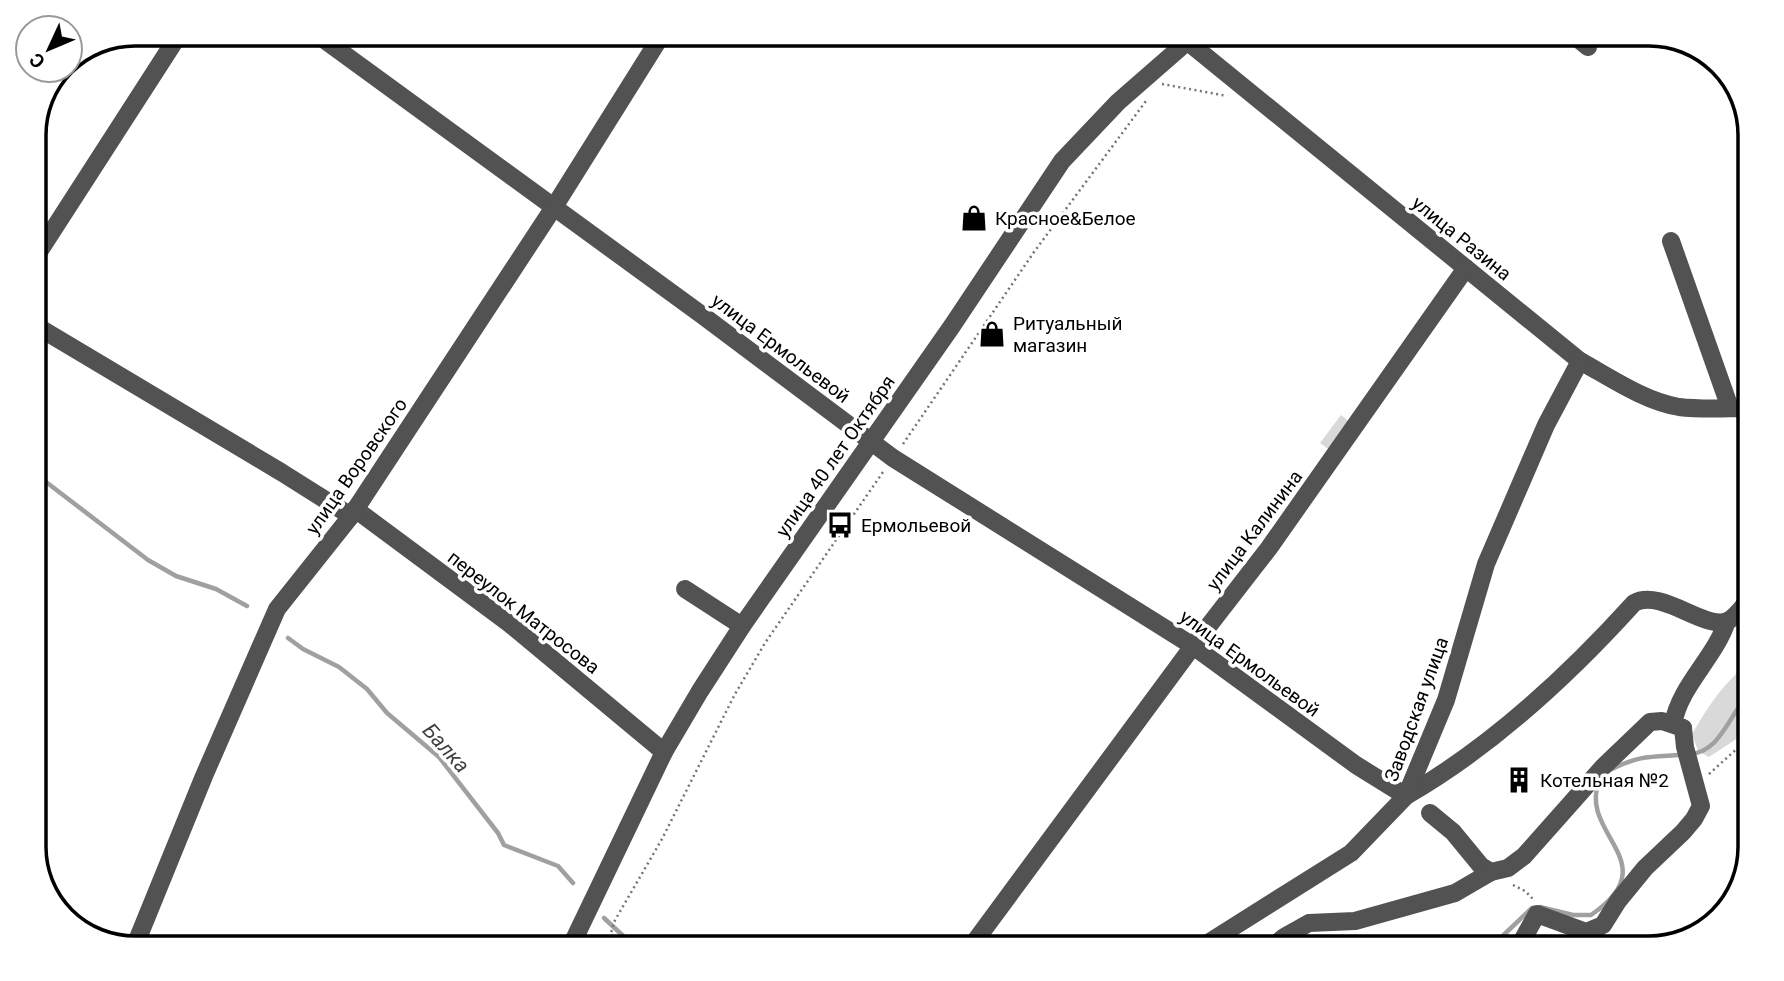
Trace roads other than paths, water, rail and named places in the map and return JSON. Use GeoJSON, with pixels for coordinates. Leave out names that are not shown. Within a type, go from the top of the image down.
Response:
{"type":"FeatureCollection","features":[{"type":"Feature","properties":{"kind":"street"},"geometry":{"type":"LineString","coordinates":[[46,241],[172,45]]}},
{"type":"Feature","properties":{"kind":"street","name":"улица Ермольевой"},"geometry":{"type":"LineString","coordinates":[[331,45],[893,458],[1193,646],[1356,765],[1406,796]]}},
{"type":"Feature","properties":{"kind":"street","name":"улица Воровского"},"geometry":{"type":"LineString","coordinates":[[139,936],[204,776],[277,609],[353,513],[554,207],[655,45]]}},
{"type":"Feature","properties":{"kind":"street","name":"улица 40 лет Октября"},"geometry":{"type":"LineString","coordinates":[[576,936],[664,752],[699,691],[742,626],[952,326],[1062,161],[1178,45]]}},
{"type":"Feature","properties":{"kind":"street","name":"улица Разина"},"geometry":{"type":"LineString","coordinates":[[1197,45],[1257,100],[1580,361],[1651,398],[1677,407],[1738,408]]}},
{"type":"Feature","properties":{"kind":"street"},"geometry":{"type":"LineString","coordinates":[[1671,241],[1730,408]]}},
{"type":"Feature","properties":{"kind":"street","name":"улица Калинина"},"geometry":{"type":"LineString","coordinates":[[979,936],[1326,470],[1466,268]]}},
{"type":"Feature","properties":{"kind":"street","name":"переулок Матросова"},"geometry":{"type":"LineString","coordinates":[[46,332],[353,513],[510,624],[664,752]]}},
{"type":"Feature","properties":{"kind":"street","name":"Заводская улица"},"geometry":{"type":"LineString","coordinates":[[1219,936],[1351,853],[1406,796],[1446,700],[1486,564],[1546,425],[1580,361]]}},
{"type":"Feature","properties":{"kind":"street"},"geometry":{"type":"LineString","coordinates":[[685,589],[742,626]]}},
{"type":"Feature","properties":{"kind":"street"},"geometry":{"type":"LineString","coordinates":[[1406,796],[1436,779],[1504,727],[1549,688],[1640,600],[1655,601],[1715,623],[1727,621]]}},
{"type":"Feature","properties":{"kind":"street"},"geometry":{"type":"LineString","coordinates":[[1683,728],[1673,724],[1675,710],[1723,633],[1727,621],[1738,610]]}},
{"type":"Feature","properties":{"kind":"street"},"geometry":{"type":"LineString","coordinates":[[1286,936],[1309,923],[1356,921],[1455,894],[1491,872],[1508,868],[1524,856],[1603,767],[1650,722],[1662,721],[1683,728]]}},
{"type":"Feature","properties":{"kind":"street"},"geometry":{"type":"LineString","coordinates":[[1586,932],[1602,925],[1645,868],[1694,819],[1700,806],[1683,728]]}},
{"type":"Feature","properties":{"kind":"street"},"geometry":{"type":"LineString","coordinates":[[1430,813],[1453,832],[1481,866],[1491,872]]}},
{"type":"Feature","properties":{"kind":"street"},"geometry":{"type":"LineString","coordinates":[[1525,936],[1537,914],[1592,936]]}},
{"type":"Feature","properties":{"kind":"waterway","name":"Балка"},"geometry":{"type":"LineString","coordinates":[[46,482],[148,560],[176,576],[216,589],[247,606]]}},
{"type":"Feature","properties":{"kind":"waterway","name":"Балка"},"geometry":{"type":"LineString","coordinates":[[288,638],[303,649],[339,667],[367,689],[387,713],[439,757],[498,833],[504,845],[558,866],[573,883]]}},
{"type":"Feature","properties":{"kind":"waterway"},"geometry":{"type":"LineString","coordinates":[[1690,754],[1701,752],[1718,739],[1738,709]]}},
{"type":"Feature","properties":{"kind":"waterway"},"geometry":{"type":"LineString","coordinates":[[1612,769],[1638,759],[1681,755]]}},
{"type":"Feature","properties":{"kind":"waterway"},"geometry":{"type":"LineString","coordinates":[[1540,907],[1573,915],[1591,915],[1613,896],[1622,880],[1622,864],[1600,817],[1596,801],[1599,782]]}},
{"type":"Feature","properties":{"kind":"waterway"},"geometry":{"type":"LineString","coordinates":[[1503,936],[1532,908]]}},
{"type":"Feature","properties":{"kind":"waterway","name":"Балка"},"geometry":{"type":"LineString","coordinates":[[604,918],[623,936]]}},
{"type":"Feature","properties":{"kind":"place","name":"Красное&Белое"},"geometry":{"type":"Point","coordinates":[974,218]}},
{"type":"Feature","properties":{"kind":"place","name":"Ритуальный магазин"},"geometry":{"type":"Point","coordinates":[992,334]}},
{"type":"Feature","properties":{"kind":"place","name":"Ермольевой"},"geometry":{"type":"Point","coordinates":[840,525]}},
{"type":"Feature","properties":{"kind":"place","name":"Котельная №2"},"geometry":{"type":"Point","coordinates":[1519,780]}}]}
